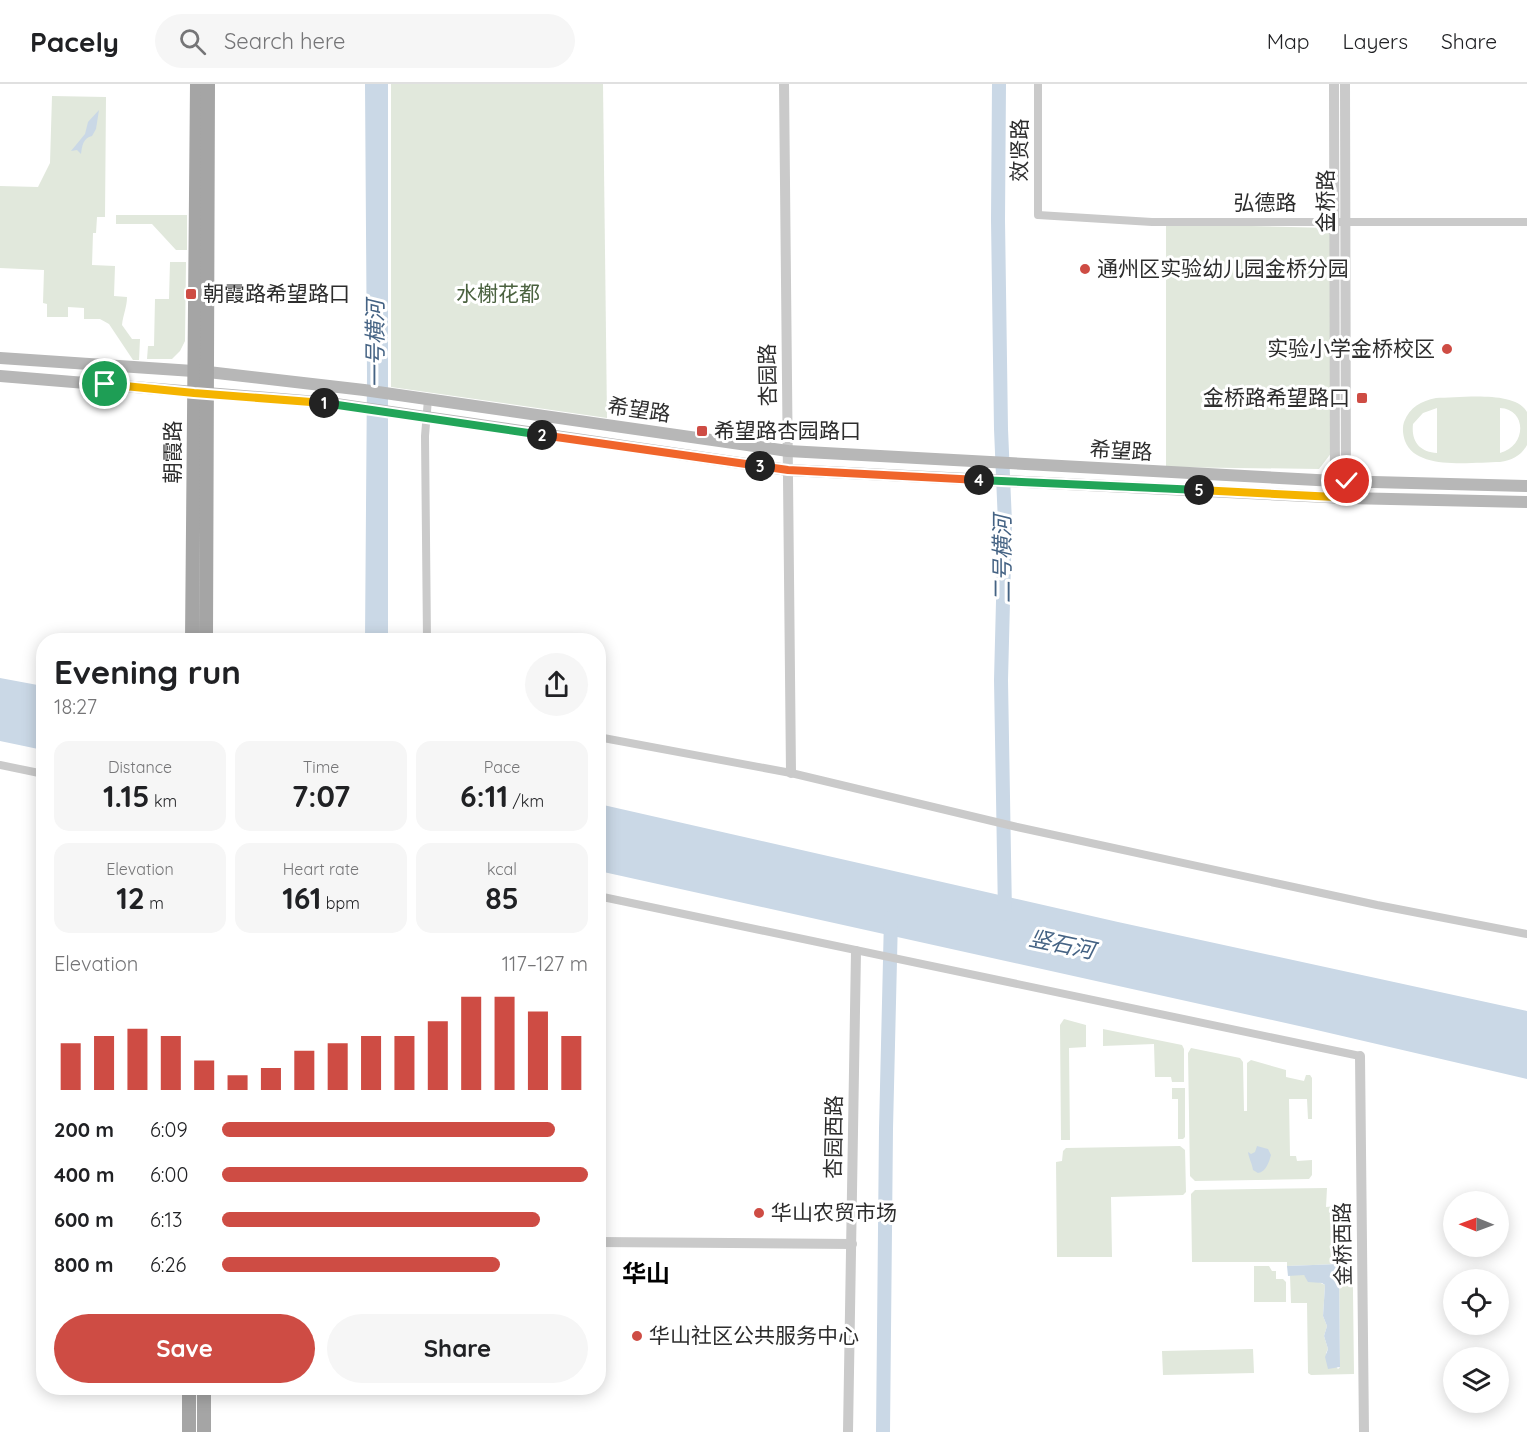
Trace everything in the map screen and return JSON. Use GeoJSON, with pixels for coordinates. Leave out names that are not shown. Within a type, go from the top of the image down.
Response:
{"type":"FeatureCollection","features":[{"type":"Feature","properties":{"kind":"main road","name":"朝霞路"},"geometry":{"type":"LineString","coordinates":[[196,84],[202,372]]}},
{"type":"Feature","properties":{"kind":"main road","name":"朝霞路"},"geometry":{"type":"LineString","coordinates":[[192,633],[202,372],[208,84]]}},
{"type":"Feature","properties":{"kind":"main road","name":"希望路"},"geometry":{"type":"LineString","coordinates":[[0,358],[202,372],[393,393],[788,451],[1341,481],[1527,486]]}},
{"type":"Feature","properties":{"kind":"main road","name":"希望路"},"geometry":{"type":"LineString","coordinates":[[0,376],[329,404],[788,470],[1341,497],[1527,502]]}},
{"type":"Feature","properties":{"kind":"main road","name":"朝霞路"},"geometry":{"type":"LineString","coordinates":[[201,393],[206,633]]}},
{"type":"Feature","properties":{"kind":"main road"},"geometry":{"type":"LineString","coordinates":[[189,1395],[189,1432]]}},
{"type":"Feature","properties":{"kind":"main road"},"geometry":{"type":"LineString","coordinates":[[204,1395],[204,1432]]}},
{"type":"Feature","properties":{"kind":"street","name":"杏园路"},"geometry":{"type":"LineString","coordinates":[[784,84],[791,773]]}},
{"type":"Feature","properties":{"kind":"street","name":"效贤路"},"geometry":{"type":"LineString","coordinates":[[1038,84],[1038,215]]}},
{"type":"Feature","properties":{"kind":"street","name":"金桥路"},"geometry":{"type":"LineString","coordinates":[[1334,84],[1341,481]]}},
{"type":"Feature","properties":{"kind":"street","name":"金桥路"},"geometry":{"type":"LineString","coordinates":[[1341,497],[1345,221],[1344,84]]}},
{"type":"Feature","properties":{"kind":"street","name":"弘德路"},"geometry":{"type":"LineString","coordinates":[[1038,215],[1152,222],[1527,222]]}},
{"type":"Feature","properties":{"kind":"street"},"geometry":{"type":"LineString","coordinates":[[427,633],[426,418],[428,399]]}},
{"type":"Feature","properties":{"kind":"street"},"geometry":{"type":"LineString","coordinates":[[606,738],[791,773],[1017,827],[1377,905],[1527,934]]}},
{"type":"Feature","properties":{"kind":"street"},"geometry":{"type":"LineString","coordinates":[[0,765],[36,772]]}},
{"type":"Feature","properties":{"kind":"street"},"geometry":{"type":"LineString","coordinates":[[606,898],[1360,1056]]}},
{"type":"Feature","properties":{"kind":"street","name":"杏园西路"},"geometry":{"type":"LineString","coordinates":[[848,1432],[856,951]]}},
{"type":"Feature","properties":{"kind":"street","name":"金桥西路"},"geometry":{"type":"LineString","coordinates":[[1360,1056],[1364,1432]]}},
{"type":"Feature","properties":{"kind":"street"},"geometry":{"type":"LineString","coordinates":[[606,1242],[852,1244]]}},
{"type":"Feature","properties":{"kind":"green space","name":"水榭花都"},"geometry":{"type":"Polygon","coordinates":[[[391,84],[603,84],[607,418],[391,387],[391,84]]]}},
{"type":"Feature","properties":{"kind":"green space"},"geometry":{"type":"Polygon","coordinates":[[[52,96],[106,97],[105,217],[97,217],[96,233],[93,233],[92,265],[115,266],[114,296],[127,297],[122,325],[132,339],[140,339],[139,360],[133,360],[109,324],[100,319],[84,319],[84,308],[68,307],[68,317],[47,317],[47,304],[43,303],[44,270],[0,268],[0,186],[38,187],[50,163],[52,96]]]}},
{"type":"Feature","properties":{"kind":"green space"},"geometry":{"type":"Polygon","coordinates":[[[116,215],[187,215],[187,250],[176,250],[152,224],[116,224],[116,215]]]}},
{"type":"Feature","properties":{"kind":"green space"},"geometry":{"type":"Polygon","coordinates":[[[1166,224],[1331,228],[1332,452],[1319,469],[1166,467],[1166,224]]]}},
{"type":"Feature","properties":{"kind":"green space"},"geometry":{"type":"Polygon","coordinates":[[[170,262],[186,262],[185,341],[180,351],[172,359],[147,359],[148,346],[154,346],[155,299],[169,299],[170,262]]]}},
{"type":"Feature","properties":{"kind":"green space"},"geometry":{"type":"Polygon","coordinates":[[[1486,397],[1499,398],[1521,405],[1527,412],[1527,445],[1516,457],[1500,462],[1446,463],[1421,457],[1411,451],[1405,441],[1403,424],[1413,409],[1431,399],[1486,397]],[[1437,408],[1423,413],[1413,424],[1413,430],[1415,441],[1421,448],[1437,453],[1437,408]],[[1500,408],[1500,453],[1515,443],[1520,428],[1515,414],[1500,408]]]}},
{"type":"Feature","properties":{"kind":"green space"},"geometry":{"type":"Polygon","coordinates":[[[1064,1019],[1086,1025],[1086,1047],[1069,1048],[1070,1140],[1061,1140],[1060,1025],[1064,1019]]]}},
{"type":"Feature","properties":{"kind":"green space"},"geometry":{"type":"Polygon","coordinates":[[[1103,1029],[1182,1045],[1184,1082],[1172,1082],[1171,1077],[1155,1077],[1154,1044],[1103,1046],[1103,1029]]]}},
{"type":"Feature","properties":{"kind":"green space"},"geometry":{"type":"Polygon","coordinates":[[[1191,1048],[1240,1058],[1243,1062],[1244,1111],[1247,1111],[1247,1063],[1251,1060],[1286,1070],[1286,1077],[1304,1081],[1306,1075],[1310,1075],[1312,1078],[1312,1119],[1308,1119],[1307,1099],[1289,1099],[1290,1156],[1296,1156],[1297,1161],[1312,1160],[1312,1175],[1309,1179],[1195,1181],[1190,1176],[1188,1053],[1191,1048]]]}},
{"type":"Feature","properties":{"kind":"green space"},"geometry":{"type":"Polygon","coordinates":[[[1172,1088],[1185,1088],[1185,1137],[1183,1139],[1178,1139],[1178,1099],[1172,1099],[1172,1088]]]}},
{"type":"Feature","properties":{"kind":"green space"},"geometry":{"type":"Polygon","coordinates":[[[1180,1146],[1185,1150],[1186,1192],[1183,1195],[1111,1197],[1112,1257],[1057,1257],[1056,1162],[1062,1161],[1063,1151],[1066,1148],[1180,1146]]]}},
{"type":"Feature","properties":{"kind":"green space"},"geometry":{"type":"Polygon","coordinates":[[[1327,1188],[1326,1207],[1348,1205],[1352,1210],[1354,1374],[1311,1375],[1308,1373],[1307,1303],[1291,1303],[1290,1275],[1304,1275],[1325,1285],[1323,1316],[1327,1326],[1324,1336],[1328,1349],[1326,1353],[1338,1369],[1340,1367],[1339,1264],[1287,1266],[1287,1262],[1192,1262],[1191,1194],[1195,1190],[1327,1188]]]}},
{"type":"Feature","properties":{"kind":"green space"},"geometry":{"type":"Polygon","coordinates":[[[1254,1266],[1269,1266],[1272,1271],[1276,1271],[1276,1279],[1283,1279],[1286,1282],[1286,1302],[1254,1302],[1254,1266]]]}},
{"type":"Feature","properties":{"kind":"green space"},"geometry":{"type":"Polygon","coordinates":[[[1253,1349],[1254,1373],[1163,1375],[1162,1351],[1253,1349]]]}},
{"type":"Feature","properties":{"kind":"water","name":"一号横河"},"geometry":{"type":"Polygon","coordinates":[[[365,84],[388,84],[388,633],[365,633],[367,375],[365,84]]]}},
{"type":"Feature","properties":{"kind":"water"},"geometry":{"type":"Polygon","coordinates":[[[99,110],[96,129],[92,136],[85,140],[81,154],[77,150],[71,151],[85,134],[88,122],[99,110]]]}},
{"type":"Feature","properties":{"kind":"water"},"geometry":{"type":"Polygon","coordinates":[[[0,678],[36,685],[36,749],[0,741],[0,678]]]}},
{"type":"Feature","properties":{"kind":"water","name":"竖石河"},"geometry":{"type":"Polygon","coordinates":[[[606,806],[1118,922],[1527,1011],[1527,1079],[1308,1028],[606,873],[606,806]]]}},
{"type":"Feature","properties":{"kind":"water"},"geometry":{"type":"Polygon","coordinates":[[[1257,1146],[1268,1149],[1271,1155],[1265,1169],[1258,1173],[1253,1170],[1248,1152],[1251,1154],[1255,1152],[1257,1146]]]}},
{"type":"Feature","properties":{"kind":"water"},"geometry":{"type":"Polygon","coordinates":[[[1339,1264],[1340,1367],[1328,1369],[1325,1357],[1328,1349],[1324,1336],[1327,1326],[1323,1316],[1325,1285],[1308,1282],[1304,1275],[1288,1276],[1287,1266],[1339,1264]]]}},
{"type":"Feature","properties":{"kind":"waterway","name":"二号横河"},"geometry":{"type":"LineString","coordinates":[[999,84],[998,220],[1001,429],[1005,523],[1001,680],[1005,914]]}},
{"type":"Feature","properties":{"kind":"waterway"},"geometry":{"type":"LineString","coordinates":[[883,1432],[891,918]]}},
{"type":"Feature","properties":{"kind":"place","name":"通州区实验幼儿园金桥分园"},"geometry":{"type":"Point","coordinates":[1085,269]}},
{"type":"Feature","properties":{"kind":"place","name":"朝霞路希望路口"},"geometry":{"type":"Point","coordinates":[191,294]}},
{"type":"Feature","properties":{"kind":"place","name":"实验小学金桥校区"},"geometry":{"type":"Point","coordinates":[1447,349]}},
{"type":"Feature","properties":{"kind":"place","name":"金桥路希望路口"},"geometry":{"type":"Point","coordinates":[1362,398]}},
{"type":"Feature","properties":{"kind":"place","name":"希望路杏园路口"},"geometry":{"type":"Point","coordinates":[702,431]}},
{"type":"Feature","properties":{"kind":"place","name":"华山农贸市场"},"geometry":{"type":"Point","coordinates":[759,1213]}},
{"type":"Feature","properties":{"kind":"place","name":"华山社区公共服务中心"},"geometry":{"type":"Point","coordinates":[637,1336]}},
{"type":"Feature","properties":{"kind":"district","name":"华山"},"geometry":{"type":"Point","coordinates":[646,1274]}},
{"type":"Feature","properties":{"kind":"route"},"geometry":{"type":"LineString","coordinates":[[105,384],[329,404],[788,470],[1335,497],[1335,482],[1347,481]]}}]}
